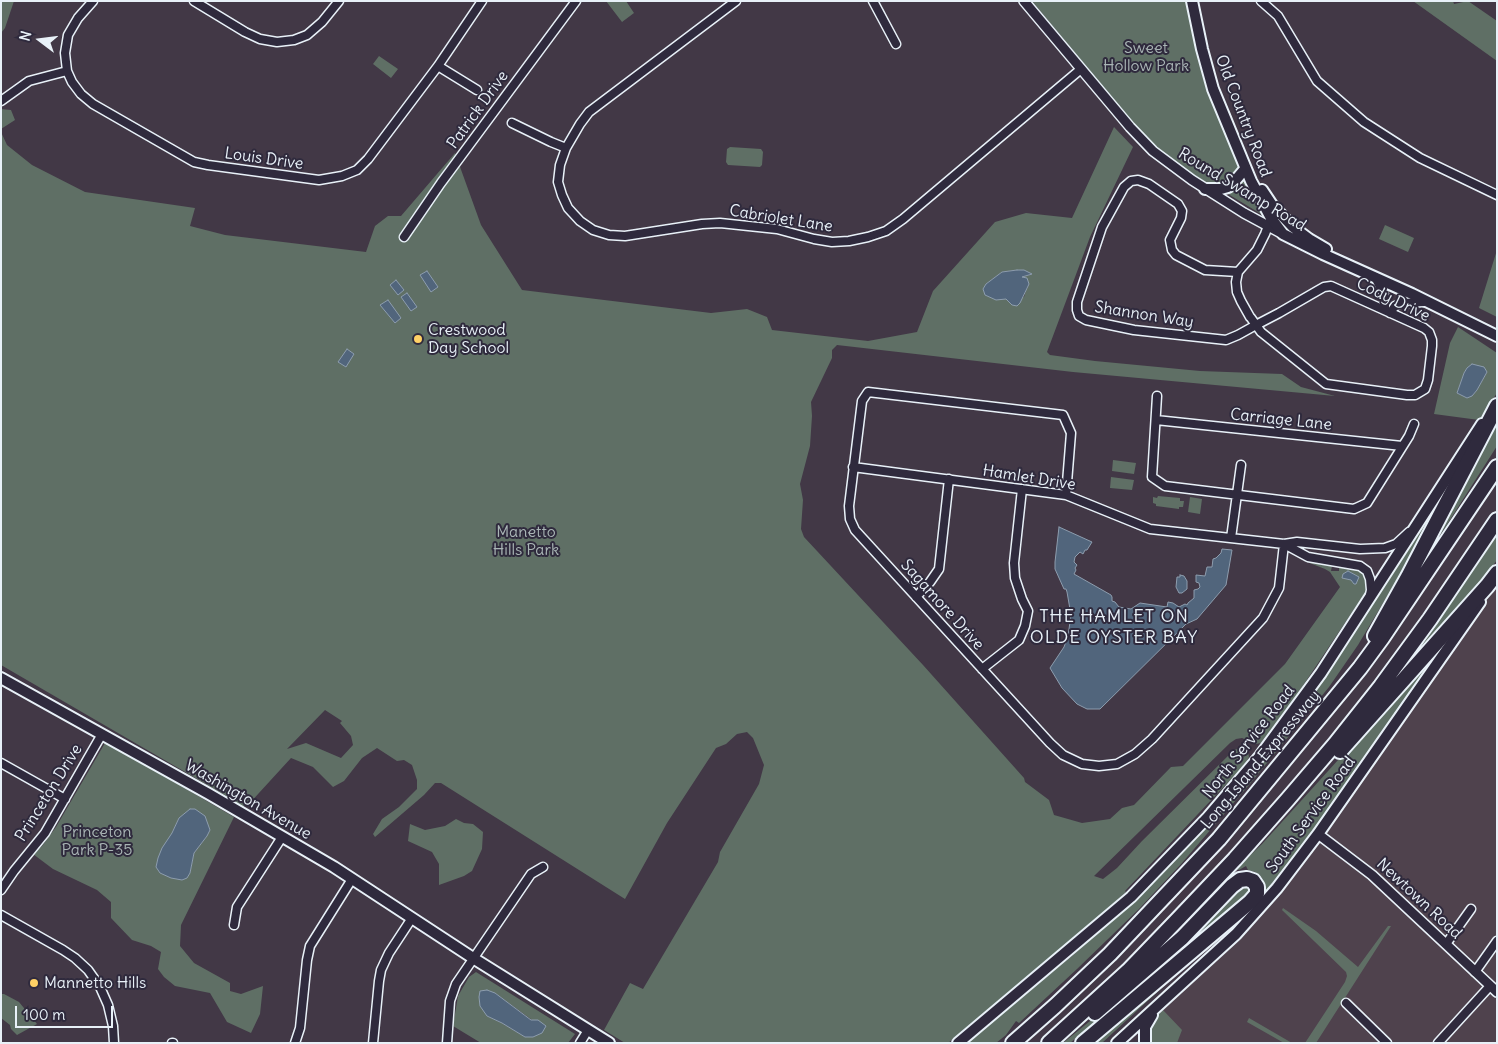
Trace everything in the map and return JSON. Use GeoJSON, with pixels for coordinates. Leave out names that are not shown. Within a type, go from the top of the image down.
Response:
{"type":"FeatureCollection","features":[{"type":"Feature","properties":{"kind":"highway"},"geometry":{"type":"LineString","coordinates":[[1360,668],[1375,636],[1408,578],[1497,406]]}},
{"type":"Feature","properties":{"kind":"highway","name":"Long Island Expressway"},"geometry":{"type":"LineString","coordinates":[[1013,1043],[1110,954],[1219,839],[1360,668],[1395,620],[1497,467]]}},
{"type":"Feature","properties":{"kind":"highway"},"geometry":{"type":"LineString","coordinates":[[1235,859],[1335,744],[1381,686],[1430,619],[1497,520]]}},
{"type":"Feature","properties":{"kind":"highway"},"geometry":{"type":"LineString","coordinates":[[1049,1043],[1128,971],[1235,859],[1311,784],[1497,574]]}},
{"type":"Feature","properties":{"kind":"highway"},"geometry":{"type":"LineString","coordinates":[[1056,1043],[1090,1017],[1182,938],[1232,886],[1240,880],[1247,879],[1253,881],[1257,887],[1257,894],[1250,902],[1083,1043]]}},
{"type":"Feature","properties":{"kind":"main road","name":"Old Country Road"},"geometry":{"type":"LineString","coordinates":[[1192,1],[1213,89],[1245,168],[1270,222],[1282,234]]}},
{"type":"Feature","properties":{"kind":"main road"},"geometry":{"type":"LineString","coordinates":[[1237,145],[1272,205],[1298,231],[1326,248],[1346,265]]}},
{"type":"Feature","properties":{"kind":"main road"},"geometry":{"type":"LineString","coordinates":[[1205,189],[1228,187],[1245,168]]}},
{"type":"Feature","properties":{"kind":"main road","name":"Round Swamp Road"},"geometry":{"type":"LineString","coordinates":[[1282,234],[1430,302],[1497,336]]}},
{"type":"Feature","properties":{"kind":"main road","name":"North Service Road"},"geometry":{"type":"LineString","coordinates":[[958,1043],[1131,897],[1208,817],[1260,756],[1321,673],[1497,402]]}},
{"type":"Feature","properties":{"kind":"main road","name":"South Service Road"},"geometry":{"type":"LineString","coordinates":[[1117,1043],[1221,948],[1277,888],[1318,834],[1449,647],[1497,574]]}},
{"type":"Feature","properties":{"kind":"main road","name":"Washington Avenue"},"geometry":{"type":"LineString","coordinates":[[1,678],[209,794],[352,878],[473,958],[609,1043]]}},
{"type":"Feature","properties":{"kind":"main road"},"geometry":{"type":"LineString","coordinates":[[1145,1043],[1145,1027],[1159,1004]]}},
{"type":"Feature","properties":{"kind":"street","name":"Louis Drive"},"geometry":{"type":"LineString","coordinates":[[93,1],[78,18],[68,34],[65,52],[67,70],[72,82],[93,104],[194,162],[319,180],[342,176],[356,170],[368,159],[438,66],[482,1]]}},
{"type":"Feature","properties":{"kind":"street"},"geometry":{"type":"LineString","coordinates":[[194,1],[244,32],[260,39],[277,42],[294,40],[307,35],[322,22],[339,1]]}},
{"type":"Feature","properties":{"kind":"street","name":"Patrick Drive"},"geometry":{"type":"LineString","coordinates":[[404,237],[445,178],[576,1]]}},
{"type":"Feature","properties":{"kind":"street","name":"Cabriolet Lane"},"geometry":{"type":"LineString","coordinates":[[736,1],[589,112],[580,124],[566,148],[560,165],[558,182],[568,208],[580,221],[593,230],[609,235],[626,236],[720,223],[777,229],[832,242],[868,237],[886,231],[903,220],[1081,69]]}},
{"type":"Feature","properties":{"kind":"street"},"geometry":{"type":"LineString","coordinates":[[873,1],[896,44]]}},
{"type":"Feature","properties":{"kind":"street","name":"Round Swamp Road"},"geometry":{"type":"LineString","coordinates":[[1024,1],[1145,143],[1170,165],[1205,189],[1270,222]]}},
{"type":"Feature","properties":{"kind":"street"},"geometry":{"type":"LineString","coordinates":[[1261,1],[1278,16],[1317,81],[1364,122],[1420,158],[1497,195]]}},
{"type":"Feature","properties":{"kind":"street","name":"Patrick Drive"},"geometry":{"type":"LineString","coordinates":[[438,66],[477,90]]}},
{"type":"Feature","properties":{"kind":"street"},"geometry":{"type":"LineString","coordinates":[[1,101],[29,81],[67,70]]}},
{"type":"Feature","properties":{"kind":"street"},"geometry":{"type":"LineString","coordinates":[[512,123],[566,148]]}},
{"type":"Feature","properties":{"kind":"street","name":"Shannon Way"},"geometry":{"type":"LineString","coordinates":[[1238,272],[1205,270],[1176,255],[1172,250],[1170,240],[1181,218],[1182,211],[1178,204],[1149,184],[1138,180],[1131,181],[1124,187],[1102,227],[1077,302],[1077,310],[1080,316],[1086,320],[1134,330],[1222,340],[1231,339],[1256,325]]}},
{"type":"Feature","properties":{"kind":"street"},"geometry":{"type":"LineString","coordinates":[[1238,272],[1257,250],[1270,222],[1272,205]]}},
{"type":"Feature","properties":{"kind":"street","name":"Cody Drive"},"geometry":{"type":"LineString","coordinates":[[1238,272],[1237,292],[1241,302],[1256,325],[1261,332],[1326,384],[1415,395],[1421,393],[1427,385],[1432,346],[1429,332],[1331,286],[1324,287],[1256,325]]}},
{"type":"Feature","properties":{"kind":"street"},"geometry":{"type":"LineString","coordinates":[[1375,277],[1385,297],[1387,311],[1402,302],[1430,302]]}},
{"type":"Feature","properties":{"kind":"street","name":"Sagamore Drive"},"geometry":{"type":"LineString","coordinates":[[1066,495],[1071,433],[1062,415],[868,392],[862,401],[849,506],[850,520],[855,530],[1050,743],[1063,755],[1082,764],[1099,766],[1117,764],[1135,754],[1152,740],[1263,618],[1279,588],[1284,544]]}},
{"type":"Feature","properties":{"kind":"street"},"geometry":{"type":"LineString","coordinates":[[1157,396],[1152,477],[1165,486],[1354,509],[1367,503],[1414,424]]}},
{"type":"Feature","properties":{"kind":"street","name":"Carriage Lane"},"geometry":{"type":"LineString","coordinates":[[1156,420],[1402,446]]}},
{"type":"Feature","properties":{"kind":"street"},"geometry":{"type":"LineString","coordinates":[[1231,538],[1241,464]]}},
{"type":"Feature","properties":{"kind":"street","name":"Hamlet Drive"},"geometry":{"type":"LineString","coordinates":[[853,467],[1066,495],[1150,529],[1284,544],[1297,542],[1357,549],[1384,548],[1396,544],[1417,524]]}},
{"type":"Feature","properties":{"kind":"street"},"geometry":{"type":"LineString","coordinates":[[916,597],[939,569],[948,479]]}},
{"type":"Feature","properties":{"kind":"street"},"geometry":{"type":"LineString","coordinates":[[982,669],[1019,640],[1025,626],[1028,611],[1015,578],[1014,563],[1022,489]]}},
{"type":"Feature","properties":{"kind":"street","name":"Hamlet Drive"},"geometry":{"type":"LineString","coordinates":[[1284,544],[1308,557],[1354,565]]}},
{"type":"Feature","properties":{"kind":"street"},"geometry":{"type":"LineString","coordinates":[[1357,549],[1354,565],[1360,566],[1367,571],[1370,579],[1372,590],[1367,603]]}},
{"type":"Feature","properties":{"kind":"street","name":"Princeton Drive"},"geometry":{"type":"LineString","coordinates":[[1,890],[45,832],[102,734]]}},
{"type":"Feature","properties":{"kind":"street"},"geometry":{"type":"LineString","coordinates":[[1,763],[65,799]]}},
{"type":"Feature","properties":{"kind":"street","name":"Newtown Road"},"geometry":{"type":"LineString","coordinates":[[1318,834],[1372,875],[1494,989]]}},
{"type":"Feature","properties":{"kind":"street"},"geometry":{"type":"LineString","coordinates":[[234,925],[236,907],[282,836]]}},
{"type":"Feature","properties":{"kind":"street"},"geometry":{"type":"LineString","coordinates":[[447,1043],[450,1001],[453,992],[473,958],[531,874],[543,867]]}},
{"type":"Feature","properties":{"kind":"street"},"geometry":{"type":"LineString","coordinates":[[295,1043],[300,1028],[306,960],[310,946],[352,878]]}},
{"type":"Feature","properties":{"kind":"street"},"geometry":{"type":"LineString","coordinates":[[1446,944],[1471,909]]}},
{"type":"Feature","properties":{"kind":"street"},"geometry":{"type":"LineString","coordinates":[[1,915],[63,950],[88,970],[104,994],[108,1005],[113,1026],[114,1043]]}},
{"type":"Feature","properties":{"kind":"street"},"geometry":{"type":"LineString","coordinates":[[373,1043],[381,970],[412,918]]}},
{"type":"Feature","properties":{"kind":"street"},"geometry":{"type":"LineString","coordinates":[[1475,972],[1497,941]]}},
{"type":"Feature","properties":{"kind":"street"},"geometry":{"type":"LineString","coordinates":[[1438,1043],[1494,989]]}},
{"type":"Feature","properties":{"kind":"street"},"geometry":{"type":"LineString","coordinates":[[1346,1003],[1387,1043]]}},
{"type":"Feature","properties":{"kind":"street"},"geometry":{"type":"LineString","coordinates":[[580,1043],[588,1030]]}},
{"type":"Feature","properties":{"kind":"shaded area"},"geometry":{"type":"Polygon","coordinates":[[[1497,584],[1497,1043],[1148,1043],[1153,1019],[1224,954],[1265,912],[1391,741],[1497,584]]]}},
{"type":"Feature","properties":{"kind":"green space"},"geometry":{"type":"Polygon","coordinates":[[[1,1],[14,1],[5,28],[1,33],[1,1]]]}},
{"type":"Feature","properties":{"kind":"green space"},"geometry":{"type":"Polygon","coordinates":[[[606,1],[626,1],[634,13],[622,22],[606,1]]]}},
{"type":"Feature","properties":{"kind":"green space","name":"Sweet Hollow Park"},"geometry":{"type":"Polygon","coordinates":[[[1032,1],[1190,1],[1204,81],[1237,154],[1239,163],[1237,173],[1230,181],[1221,185],[1207,184],[1149,142],[1032,1]]]}},
{"type":"Feature","properties":{"kind":"green space"},"geometry":{"type":"Polygon","coordinates":[[[1413,1],[1453,1],[1454,4],[1468,1],[1497,21],[1497,61],[1413,1]]]}},
{"type":"Feature","properties":{"kind":"green space"},"geometry":{"type":"Polygon","coordinates":[[[379,56],[398,69],[391,78],[373,64],[379,56]]]}},
{"type":"Feature","properties":{"kind":"green space"},"geometry":{"type":"Polygon","coordinates":[[[1,109],[11,110],[15,120],[1,129],[1,109]]]}},
{"type":"Feature","properties":{"kind":"green space","name":"Manetto Hills Park"},"geometry":{"type":"Polygon","coordinates":[[[1114,127],[1133,147],[1090,237],[1047,352],[1050,355],[1200,371],[1282,374],[1301,387],[1335,396],[1073,372],[837,345],[832,350],[832,358],[811,402],[810,446],[800,484],[803,500],[801,529],[804,537],[923,665],[1024,778],[1025,782],[1049,800],[1054,815],[1082,823],[1110,819],[1122,808],[1134,805],[1171,767],[1183,766],[1285,664],[1340,587],[1330,572],[1307,562],[1332,566],[1331,571],[1339,571],[1339,567],[1359,569],[1364,573],[1368,586],[1296,696],[1261,743],[1256,744],[1242,738],[1230,743],[1094,876],[1103,879],[1117,868],[1234,750],[1240,748],[1248,752],[1249,757],[1234,776],[1126,892],[948,1043],[625,1043],[604,1030],[630,983],[643,989],[718,862],[720,852],[759,784],[764,765],[753,738],[747,732],[737,734],[726,744],[716,748],[667,823],[625,899],[441,783],[435,783],[424,795],[375,837],[373,834],[382,819],[399,807],[417,789],[417,780],[412,765],[404,760],[397,761],[377,748],[362,758],[344,781],[333,787],[313,767],[291,758],[248,805],[242,806],[1,665],[1,132],[7,145],[32,165],[85,192],[195,208],[190,226],[225,235],[366,252],[375,226],[388,216],[401,216],[455,153],[481,225],[522,290],[711,313],[747,309],[767,317],[772,330],[868,341],[917,332],[933,291],[995,222],[1026,213],[1072,218],[1114,127]],[[1017,270],[1002,272],[986,284],[1009,300],[1024,297],[1028,287],[1022,277],[1032,274],[1017,270]],[[325,710],[287,749],[306,743],[341,758],[353,745],[351,736],[340,723],[342,721],[325,710]]]}},
{"type":"Feature","properties":{"kind":"green space"},"geometry":{"type":"Polygon","coordinates":[[[730,147],[761,149],[763,152],[762,165],[760,167],[728,165],[726,162],[727,149],[730,147]]]}},
{"type":"Feature","properties":{"kind":"green space"},"geometry":{"type":"Polygon","coordinates":[[[1243,178],[1264,215],[1261,215],[1226,191],[1243,178]]]}},
{"type":"Feature","properties":{"kind":"green space"},"geometry":{"type":"Polygon","coordinates":[[[1385,225],[1414,238],[1408,252],[1379,239],[1385,225]]]}},
{"type":"Feature","properties":{"kind":"green space"},"geometry":{"type":"Polygon","coordinates":[[[1497,250],[1497,317],[1479,308],[1497,250]]]}},
{"type":"Feature","properties":{"kind":"green space"},"geometry":{"type":"Polygon","coordinates":[[[1458,327],[1497,353],[1497,393],[1479,420],[1434,414],[1450,343],[1458,327]],[[1467,368],[1457,393],[1466,397],[1472,396],[1487,372],[1467,368]]]}},
{"type":"Feature","properties":{"kind":"green space"},"geometry":{"type":"Polygon","coordinates":[[[1497,415],[1497,446],[1441,534],[1436,538],[1435,536],[1497,415]]]}},
{"type":"Feature","properties":{"kind":"green space"},"geometry":{"type":"Polygon","coordinates":[[[1113,460],[1136,463],[1134,474],[1112,471],[1113,460]]]}},
{"type":"Feature","properties":{"kind":"green space"},"geometry":{"type":"Polygon","coordinates":[[[1111,477],[1134,480],[1132,490],[1110,488],[1111,477]]]}},
{"type":"Feature","properties":{"kind":"green space"},"geometry":{"type":"Polygon","coordinates":[[[1158,496],[1180,498],[1180,501],[1184,501],[1183,507],[1179,507],[1179,509],[1156,506],[1153,503],[1153,497],[1157,498],[1158,496]]]}},
{"type":"Feature","properties":{"kind":"green space"},"geometry":{"type":"Polygon","coordinates":[[[1190,497],[1202,499],[1200,514],[1188,512],[1190,497]]]}},
{"type":"Feature","properties":{"kind":"green space"},"geometry":{"type":"Polygon","coordinates":[[[1427,519],[1429,521],[1395,583],[1358,645],[1329,687],[1182,863],[1139,909],[1077,969],[1019,1023],[1016,1021],[1006,1035],[996,1043],[966,1043],[1072,956],[1175,860],[1243,784],[1289,725],[1427,519]]]}},
{"type":"Feature","properties":{"kind":"green space"},"geometry":{"type":"Polygon","coordinates":[[[1497,533],[1497,560],[1447,624],[1397,679],[1452,601],[1497,533]]]}},
{"type":"Feature","properties":{"kind":"green space"},"geometry":{"type":"Polygon","coordinates":[[[1452,634],[1277,882],[1231,929],[1194,958],[1102,1043],[1086,1043],[1262,892],[1264,886],[1262,878],[1255,872],[1248,870],[1246,866],[1239,870],[1236,869],[1262,844],[1452,634]]]}},
{"type":"Feature","properties":{"kind":"green space","name":"Princeton Park P-35"},"geometry":{"type":"Polygon","coordinates":[[[105,743],[234,817],[181,925],[180,946],[194,963],[230,983],[230,991],[241,994],[263,986],[260,1014],[251,1033],[227,1022],[210,993],[175,986],[164,977],[158,969],[161,952],[151,946],[132,940],[111,918],[111,902],[97,890],[53,869],[33,854],[42,846],[56,827],[105,743]],[[179,818],[172,833],[190,873],[194,853],[207,836],[179,818]]]}},
{"type":"Feature","properties":{"kind":"green space"},"geometry":{"type":"Polygon","coordinates":[[[456,819],[464,823],[473,824],[483,832],[482,849],[472,871],[439,885],[439,864],[432,852],[408,841],[410,824],[425,830],[445,826],[456,819]]]}},
{"type":"Feature","properties":{"kind":"green space"},"geometry":{"type":"Polygon","coordinates":[[[1241,883],[1249,887],[1246,898],[1070,1043],[1063,1043],[1150,972],[1241,883]]]}},
{"type":"Feature","properties":{"kind":"green space"},"geometry":{"type":"Polygon","coordinates":[[[1283,908],[1316,931],[1358,967],[1388,926],[1391,926],[1316,1043],[1305,1043],[1347,976],[1346,972],[1282,910],[1283,908]]]}},
{"type":"Feature","properties":{"kind":"green space"},"geometry":{"type":"Polygon","coordinates":[[[476,972],[575,1034],[568,1043],[481,1043],[453,1026],[458,996],[469,977],[476,972]],[[495,993],[487,1016],[525,1037],[539,1020],[532,1020],[495,993]]]}},
{"type":"Feature","properties":{"kind":"green space"},"geometry":{"type":"Polygon","coordinates":[[[1,994],[19,1002],[37,1024],[17,1035],[10,1025],[1,1018],[1,994]]]}},
{"type":"Feature","properties":{"kind":"green space"},"geometry":{"type":"Polygon","coordinates":[[[1163,1010],[1182,1030],[1177,1043],[1148,1043],[1150,1023],[1163,1010]]]}},
{"type":"Feature","properties":{"kind":"green space"},"geometry":{"type":"Polygon","coordinates":[[[1249,1018],[1292,1043],[1284,1043],[1247,1022],[1249,1018]]]}},
{"type":"Feature","properties":{"kind":"water"},"geometry":{"type":"Polygon","coordinates":[[[1024,270],[1032,274],[1022,277],[1027,278],[1029,284],[1017,306],[1012,305],[1006,299],[996,300],[985,295],[983,289],[986,284],[1002,272],[1024,270]]]}},
{"type":"Feature","properties":{"kind":"water"},"geometry":{"type":"Polygon","coordinates":[[[427,271],[438,287],[431,292],[420,275],[427,271]]]}},
{"type":"Feature","properties":{"kind":"water"},"geometry":{"type":"Polygon","coordinates":[[[396,280],[404,290],[398,295],[390,285],[396,280]]]}},
{"type":"Feature","properties":{"kind":"water"},"geometry":{"type":"Polygon","coordinates":[[[407,293],[417,307],[411,311],[401,297],[407,293]]]}},
{"type":"Feature","properties":{"kind":"water"},"geometry":{"type":"Polygon","coordinates":[[[388,300],[401,318],[395,323],[380,305],[388,300]]]}},
{"type":"Feature","properties":{"kind":"water"},"geometry":{"type":"Polygon","coordinates":[[[347,349],[354,354],[346,367],[338,362],[347,349]]]}},
{"type":"Feature","properties":{"kind":"water"},"geometry":{"type":"Polygon","coordinates":[[[1472,364],[1484,367],[1487,372],[1477,390],[1472,396],[1467,398],[1457,393],[1464,373],[1472,364]]]}},
{"type":"Feature","properties":{"kind":"water"},"geometry":{"type":"Polygon","coordinates":[[[1059,527],[1092,542],[1083,554],[1080,552],[1075,557],[1074,562],[1077,565],[1074,574],[1111,595],[1112,601],[1119,607],[1131,609],[1140,603],[1167,607],[1168,602],[1179,607],[1187,605],[1194,598],[1194,590],[1200,587],[1199,583],[1196,582],[1196,575],[1205,576],[1207,567],[1212,567],[1213,559],[1221,553],[1222,549],[1232,550],[1226,585],[1197,619],[1186,624],[1100,709],[1087,709],[1077,704],[1062,688],[1050,668],[1064,647],[1068,636],[1071,615],[1066,589],[1064,589],[1055,569],[1059,527]]]}},
{"type":"Feature","properties":{"kind":"water"},"geometry":{"type":"Polygon","coordinates":[[[1348,571],[1359,577],[1356,584],[1351,580],[1342,578],[1343,574],[1348,571]]]}},
{"type":"Feature","properties":{"kind":"water"},"geometry":{"type":"Polygon","coordinates":[[[1180,575],[1184,576],[1187,581],[1187,589],[1182,593],[1179,593],[1176,587],[1177,577],[1180,577],[1180,575]]]}},
{"type":"Feature","properties":{"kind":"water"},"geometry":{"type":"Polygon","coordinates":[[[190,809],[195,809],[205,816],[210,830],[194,853],[190,873],[187,878],[182,880],[171,878],[160,873],[156,867],[158,858],[179,818],[190,809]]]}},
{"type":"Feature","properties":{"kind":"water"},"geometry":{"type":"Polygon","coordinates":[[[487,990],[495,993],[531,1020],[538,1020],[546,1026],[542,1033],[533,1037],[525,1037],[487,1016],[480,1006],[479,997],[480,991],[487,990]]]}},
{"type":"Feature","properties":{"kind":"place","name":"Crestwood Day School"},"geometry":{"type":"Point","coordinates":[418,339]}},
{"type":"Feature","properties":{"kind":"place","name":"Mannetto Hills"},"geometry":{"type":"Point","coordinates":[34,983]}},
{"type":"Feature","properties":{"kind":"district","name":"THE HAMLET ON OLDE OYSTER BAY"},"geometry":{"type":"Point","coordinates":[1114,628]}}]}
